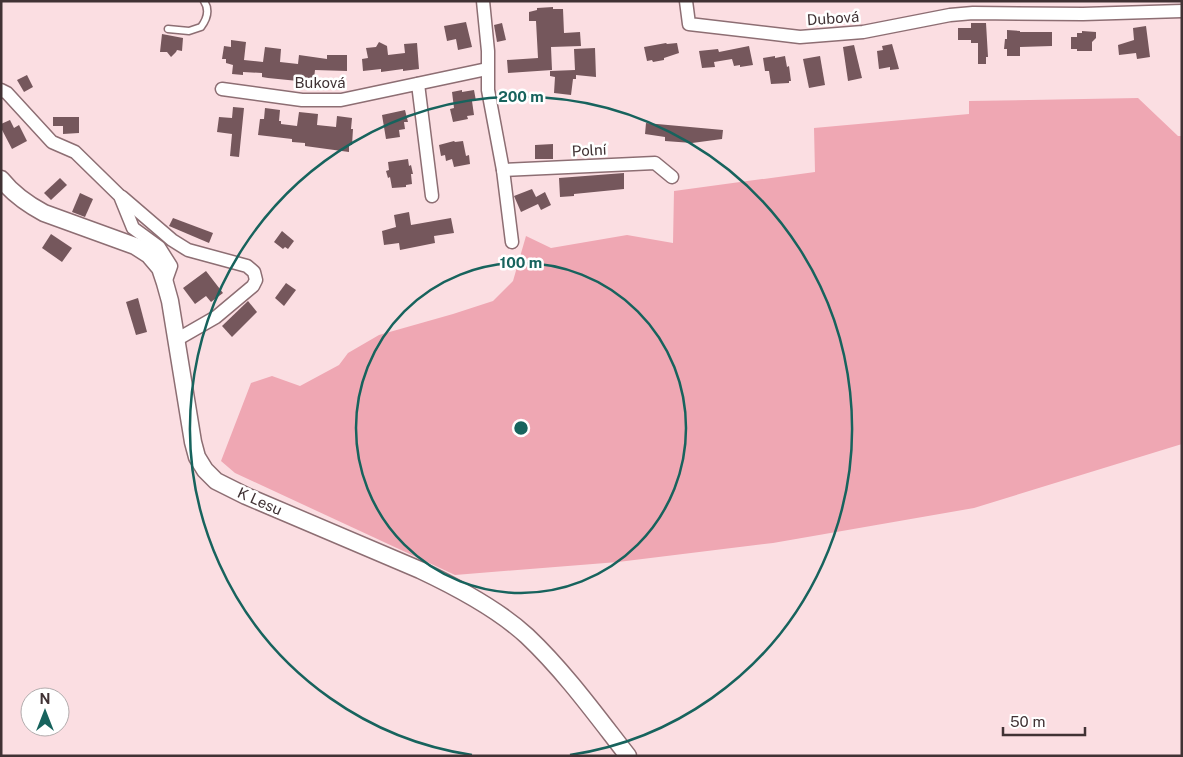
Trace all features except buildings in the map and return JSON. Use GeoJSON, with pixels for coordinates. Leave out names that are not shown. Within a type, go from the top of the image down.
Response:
{"type":"FeatureCollection","features":[{"type":"Feature","properties":{"kind":"street"},"geometry":{"type":"LineString","coordinates":[[482,1],[488,51],[488,90],[503,170],[512,242]]}},
{"type":"Feature","properties":{"kind":"street","name":"Dubová"},"geometry":{"type":"LineString","coordinates":[[686,1],[689,24],[800,37],[863,32],[950,15],[973,13],[1083,14],[1182,11]]}},
{"type":"Feature","properties":{"kind":"street","name":"Buková"},"geometry":{"type":"LineString","coordinates":[[222,89],[302,100],[341,100],[488,69]]}},
{"type":"Feature","properties":{"kind":"street"},"geometry":{"type":"LineString","coordinates":[[418,84],[432,196]]}},
{"type":"Feature","properties":{"kind":"street"},"geometry":{"type":"LineString","coordinates":[[1,90],[7,93],[52,142],[74,152],[120,196],[172,240],[188,250],[247,266],[254,272],[256,280],[253,286],[216,316],[176,340]]}},
{"type":"Feature","properties":{"kind":"street","name":"Polní"},"geometry":{"type":"LineString","coordinates":[[503,170],[656,163],[672,177]]}},
{"type":"Feature","properties":{"kind":"street","name":"K Lesu"},"geometry":{"type":"LineString","coordinates":[[1,179],[11,191],[31,206],[44,213],[135,246],[149,255],[160,268],[166,283],[193,442],[205,470],[216,481],[246,496],[420,570],[447,583],[492,611],[525,635],[551,660],[628,756]]}},
{"type":"Feature","properties":{"kind":"street"},"geometry":{"type":"LineString","coordinates":[[120,196],[133,228],[159,247],[171,266],[166,283]]}},
{"type":"Feature","properties":{"kind":"lane"},"geometry":{"type":"LineString","coordinates":[[168,29],[189,31],[201,27],[207,14],[204,1]]}},
{"type":"Feature","properties":{"kind":"shaded area"},"geometry":{"type":"Polygon","coordinates":[[[1138,98],[1178,136],[1182,136],[1182,444],[974,508],[773,543],[618,562],[455,575],[235,473],[221,461],[251,383],[272,376],[300,386],[339,365],[348,353],[379,335],[493,301],[513,281],[526,236],[551,248],[627,235],[673,243],[674,191],[815,172],[814,128],[969,114],[969,101],[1138,98]]]}}]}
